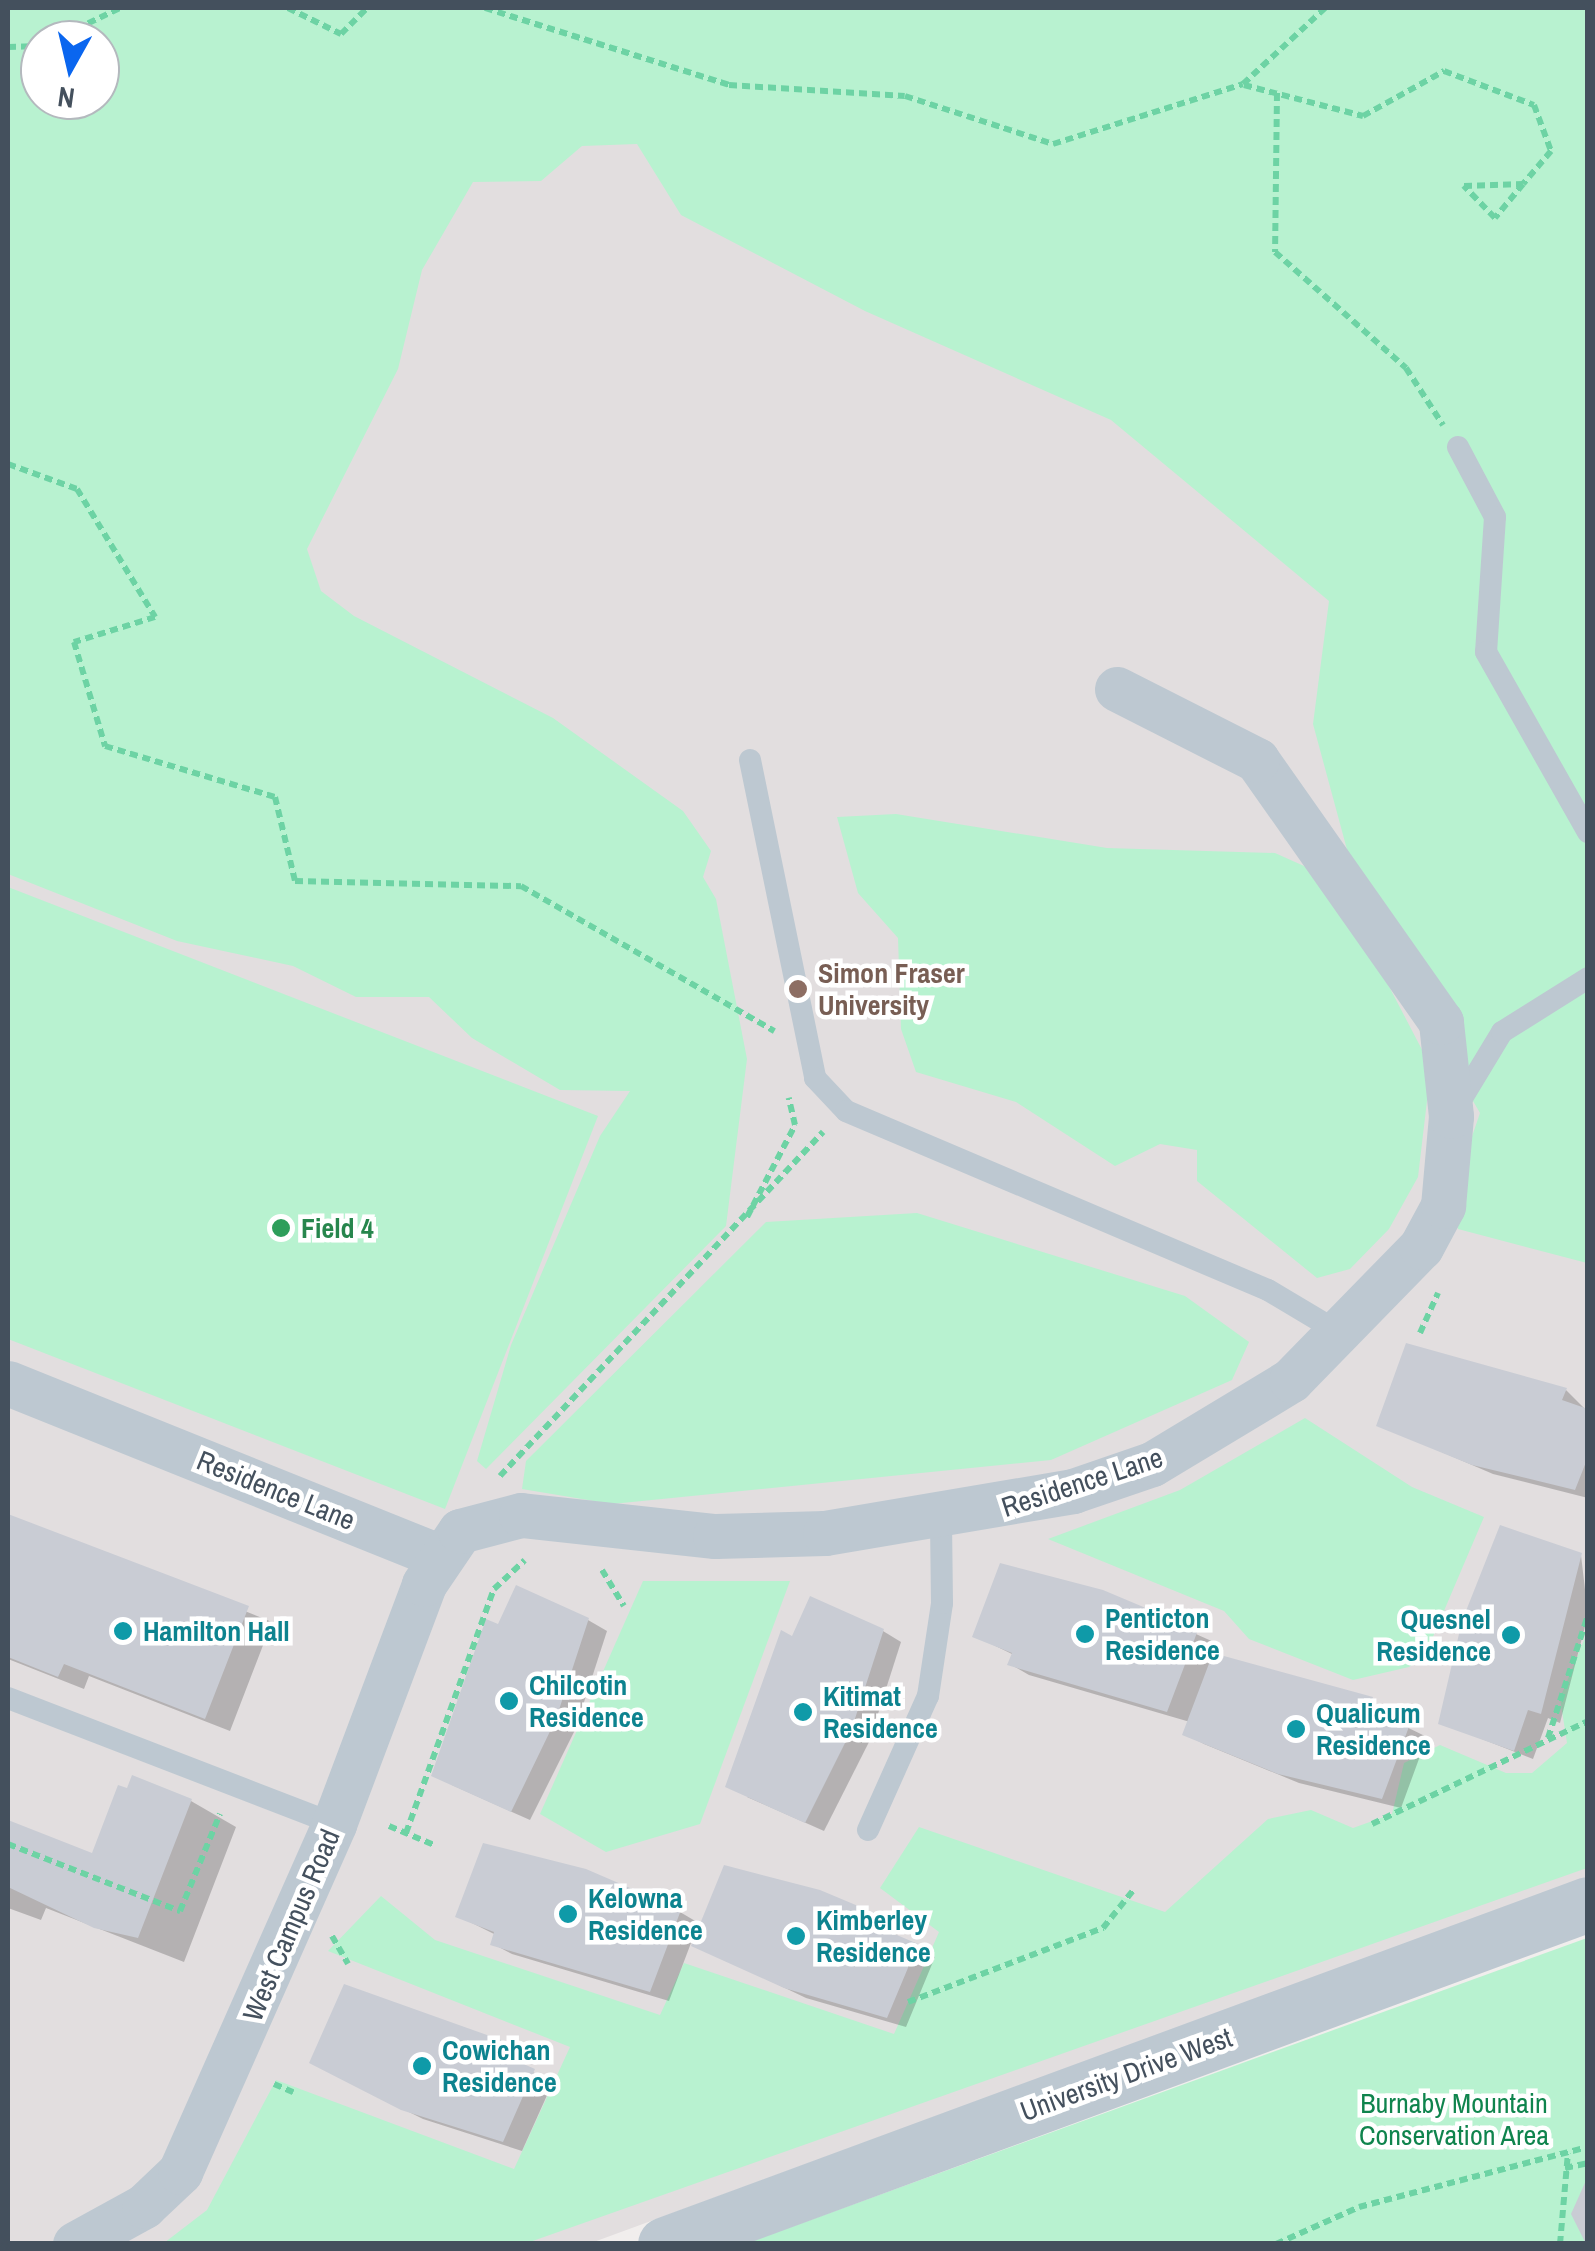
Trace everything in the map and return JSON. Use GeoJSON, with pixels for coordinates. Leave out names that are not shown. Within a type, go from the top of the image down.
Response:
{"type":"FeatureCollection","features":[{"type":"Feature","properties":{"kind":"street","name":"Residence Lane"},"geometry":{"type":"LineString","coordinates":[[8,1382],[438,1556],[460,1531],[504,1517],[716,1536],[941,1520],[1152,1464],[1291,1380],[1420,1247],[1443,1206],[1451,1116],[1441,1022],[1257,760],[1117,689]]}},
{"type":"Feature","properties":{"kind":"street","name":"West Campus Road"},"geometry":{"type":"LineString","coordinates":[[76,2244],[144,2206],[180,2172],[334,1824],[438,1556]]}},
{"type":"Feature","properties":{"kind":"street","name":"University Drive West"},"geometry":{"type":"LineString","coordinates":[[665,2244],[1588,1904]]}},
{"type":"Feature","properties":{"kind":"lane"},"geometry":{"type":"LineString","coordinates":[[1458,447],[1494,517],[1486,652],[1588,832]]}},
{"type":"Feature","properties":{"kind":"lane"},"geometry":{"type":"LineString","coordinates":[[750,760],[815,1078],[846,1111],[1268,1290],[1340,1333]]}},
{"type":"Feature","properties":{"kind":"lane"},"geometry":{"type":"LineString","coordinates":[[1451,1116],[1502,1032],[1588,978]]}},
{"type":"Feature","properties":{"kind":"lane"},"geometry":{"type":"LineString","coordinates":[[868,1830],[928,1696],[942,1602],[941,1520]]}},
{"type":"Feature","properties":{"kind":"lane"},"geometry":{"type":"LineString","coordinates":[[8,1698],[334,1824]]}},
{"type":"Feature","properties":{"kind":"path"},"geometry":{"type":"LineString","coordinates":[[95,20],[120,8]]}},
{"type":"Feature","properties":{"kind":"path"},"geometry":{"type":"LineString","coordinates":[[288,8],[341,34],[367,8]]}},
{"type":"Feature","properties":{"kind":"path"},"geometry":{"type":"LineString","coordinates":[[485,8],[729,85],[905,96],[1052,144],[1243,84],[1325,8]]}},
{"type":"Feature","properties":{"kind":"path"},"geometry":{"type":"LineString","coordinates":[[1243,84],[1363,116],[1444,71],[1534,105],[1551,151],[1523,184],[1494,218],[1464,186],[1523,184]]}},
{"type":"Feature","properties":{"kind":"path"},"geometry":{"type":"LineString","coordinates":[[1277,93],[1275,252],[1406,368],[1458,447]]}},
{"type":"Feature","properties":{"kind":"path"},"geometry":{"type":"LineString","coordinates":[[8,464],[77,488],[154,617],[74,642],[105,746],[275,797],[295,881],[521,886],[776,1032]]}},
{"type":"Feature","properties":{"kind":"path"},"geometry":{"type":"LineString","coordinates":[[747,1218],[795,1124]]}},
{"type":"Feature","properties":{"kind":"path"},"geometry":{"type":"LineString","coordinates":[[504,1517],[500,1475],[747,1218],[811,1142]]}},
{"type":"Feature","properties":{"kind":"path"},"geometry":{"type":"LineString","coordinates":[[406,1833],[494,1589],[525,1560]]}},
{"type":"Feature","properties":{"kind":"path"},"geometry":{"type":"LineString","coordinates":[[602,1570],[624,1606]]}},
{"type":"Feature","properties":{"kind":"path"},"geometry":{"type":"LineString","coordinates":[[1548,1738],[1588,1615]]}},
{"type":"Feature","properties":{"kind":"path"},"geometry":{"type":"LineString","coordinates":[[1372,1824],[1588,1721]]}},
{"type":"Feature","properties":{"kind":"path"},"geometry":{"type":"LineString","coordinates":[[8,1844],[180,1911],[231,1784]]}},
{"type":"Feature","properties":{"kind":"path"},"geometry":{"type":"LineString","coordinates":[[390,1826],[434,1844]]}},
{"type":"Feature","properties":{"kind":"path"},"geometry":{"type":"LineString","coordinates":[[908,2002],[1103,1928],[1135,1888]]}},
{"type":"Feature","properties":{"kind":"path"},"geometry":{"type":"LineString","coordinates":[[332,1936],[348,1964]]}},
{"type":"Feature","properties":{"kind":"path"},"geometry":{"type":"LineString","coordinates":[[274,2084],[294,2092]]}},
{"type":"Feature","properties":{"kind":"path"},"geometry":{"type":"LineString","coordinates":[[1276,2244],[1360,2207],[1588,2147]]}},
{"type":"Feature","properties":{"kind":"path"},"geometry":{"type":"LineString","coordinates":[[1560,2244],[1568,2153]]}},
{"type":"Feature","properties":{"kind":"path"},"geometry":{"type":"LineString","coordinates":[[1565,2168],[1588,2163]]}},
{"type":"Feature","properties":{"kind":"shaded area","name":"Simon Fraser University"},"geometry":{"type":"Polygon","coordinates":[[[8,8],[1587,8],[1587,1877],[591,2243],[8,2244],[8,8]]]}},
{"type":"Feature","properties":{"kind":"green space"},"geometry":{"type":"Polygon","coordinates":[[[8,8],[1587,8],[1587,1263],[1458,1229],[1455,1186],[1480,1113],[1365,916],[1313,724],[1329,601],[1111,420],[865,311],[681,215],[637,144],[582,146],[541,181],[473,182],[422,270],[398,369],[307,549],[321,591],[354,616],[553,718],[683,811],[711,851],[703,877],[716,899],[747,1059],[726,1226],[486,1469],[477,1461],[511,1345],[600,1136],[630,1091],[560,1090],[472,1038],[429,997],[356,997],[293,966],[177,941],[8,874],[8,8]]]}},
{"type":"Feature","properties":{"kind":"green space"},"geometry":{"type":"Polygon","coordinates":[[[896,814],[1107,848],[1275,853],[1333,879],[1431,1067],[1418,1177],[1389,1229],[1350,1269],[1317,1278],[1197,1181],[1197,1150],[1160,1144],[1115,1166],[1016,1102],[916,1072],[901,1029],[898,938],[858,893],[837,817],[896,814]]]}},
{"type":"Feature","properties":{"kind":"green space","name":"Field 4"},"geometry":{"type":"Polygon","coordinates":[[[8,887],[598,1116],[445,1509],[8,1339],[8,887]]]}},
{"type":"Feature","properties":{"kind":"green space"},"geometry":{"type":"Polygon","coordinates":[[[917,1213],[1185,1296],[1249,1342],[1232,1380],[1051,1460],[612,1504],[522,1489],[526,1461],[766,1222],[917,1213]]]}},
{"type":"Feature","properties":{"kind":"green space"},"geometry":{"type":"Polygon","coordinates":[[[1305,1418],[1412,1487],[1484,1517],[1426,1653],[1409,1667],[1353,1680],[1249,1639],[1224,1611],[1048,1539],[1180,1490],[1305,1418]]]}},
{"type":"Feature","properties":{"kind":"green space"},"geometry":{"type":"Polygon","coordinates":[[[643,1581],[790,1581],[700,1824],[606,1852],[540,1814],[643,1581]]]}},
{"type":"Feature","properties":{"kind":"green space"},"geometry":{"type":"Polygon","coordinates":[[[1587,1633],[1587,1868],[527,2243],[164,2243],[207,2210],[276,2080],[514,2169],[570,2047],[328,1951],[381,1896],[435,1940],[660,2015],[684,1963],[894,2034],[939,1932],[880,1888],[919,1827],[1165,1912],[1268,1819],[1311,1810],[1353,1828],[1392,1814],[1404,1763],[1440,1745],[1506,1773],[1532,1773],[1567,1743],[1560,1698],[1587,1633]]]}},
{"type":"Feature","properties":{"kind":"green space","name":"Burnaby Mountain Conservation Area"},"geometry":{"type":"Polygon","coordinates":[[[1587,1938],[1587,2243],[744,2244],[1204,2077],[1587,1938]]]}},
{"type":"Feature","properties":{"kind":"building"},"geometry":{"type":"Polygon","coordinates":[[[1406,1343],[1567,1388],[1562,1400],[1588,1409],[1588,1457],[1575,1490],[1472,1465],[1376,1426],[1406,1343]]]}},
{"type":"Feature","properties":{"kind":"building","name":"Hamilton Hall"},"geometry":{"type":"Polygon","coordinates":[[[8,1514],[249,1606],[205,1719],[64,1664],[58,1677],[8,1657],[8,1514]]]}},
{"type":"Feature","properties":{"kind":"building","name":"Quesnel Residence"},"geometry":{"type":"Polygon","coordinates":[[[1500,1525],[1582,1553],[1541,1714],[1528,1710],[1514,1751],[1438,1724],[1462,1621],[1500,1525]]]}},
{"type":"Feature","properties":{"kind":"building","name":"Penticton Residence"},"geometry":{"type":"Polygon","coordinates":[[[1000,1563],[1103,1590],[1198,1630],[1167,1712],[1007,1665],[1012,1653],[972,1637],[1000,1563]]]}},
{"type":"Feature","properties":{"kind":"building","name":"Chilcotin Residence"},"geometry":{"type":"Polygon","coordinates":[[[516,1585],[589,1618],[556,1719],[511,1812],[431,1776],[486,1619],[498,1624],[516,1585]]]}},
{"type":"Feature","properties":{"kind":"building","name":"Kitimat Residence"},"geometry":{"type":"Polygon","coordinates":[[[810,1596],[884,1629],[851,1731],[805,1823],[725,1787],[781,1630],[792,1636],[810,1596]]]}},
{"type":"Feature","properties":{"kind":"building","name":"Qualicum Residence"},"geometry":{"type":"Polygon","coordinates":[[[1213,1653],[1373,1697],[1369,1709],[1410,1724],[1382,1799],[1278,1774],[1182,1735],[1213,1653]]]}},
{"type":"Feature","properties":{"kind":"building"},"geometry":{"type":"Polygon","coordinates":[[[132,1775],[192,1799],[138,1938],[94,1928],[8,1887],[8,1820],[92,1853],[118,1785],[127,1788],[132,1775]]]}},
{"type":"Feature","properties":{"kind":"building","name":"Kelowna Residence"},"geometry":{"type":"Polygon","coordinates":[[[483,1843],[586,1869],[681,1910],[650,1992],[490,1945],[494,1932],[455,1917],[483,1843]]]}},
{"type":"Feature","properties":{"kind":"building","name":"Kimberley Residence"},"geometry":{"type":"Polygon","coordinates":[[[724,1865],[820,1890],[882,1916],[878,1927],[918,1944],[887,2018],[784,1988],[691,1946],[724,1865]]]}},
{"type":"Feature","properties":{"kind":"building","name":"Cowichan Residence"},"geometry":{"type":"Polygon","coordinates":[[[344,1984],[501,2040],[496,2052],[535,2069],[503,2142],[401,2110],[309,2063],[344,1984]]]}},
{"type":"Feature","properties":{"kind":"building"},"geometry":{"type":"Polygon","coordinates":[[[1588,2176],[1588,2244],[1586,2244],[1571,2214],[1588,2176]]]}},
{"type":"Feature","properties":{"kind":"place","name":"Simon Fraser University"},"geometry":{"type":"Point","coordinates":[798,989]}},
{"type":"Feature","properties":{"kind":"place","name":"Field 4"},"geometry":{"type":"Point","coordinates":[281,1228]}},
{"type":"Feature","properties":{"kind":"place","name":"Hamilton Hall"},"geometry":{"type":"Point","coordinates":[123,1631]}},
{"type":"Feature","properties":{"kind":"place","name":"Penticton Residence"},"geometry":{"type":"Point","coordinates":[1085,1634]}},
{"type":"Feature","properties":{"kind":"place","name":"Quesnel Residence"},"geometry":{"type":"Point","coordinates":[1511,1635]}},
{"type":"Feature","properties":{"kind":"place","name":"Chilcotin Residence"},"geometry":{"type":"Point","coordinates":[509,1701]}},
{"type":"Feature","properties":{"kind":"place","name":"Kitimat Residence"},"geometry":{"type":"Point","coordinates":[803,1712]}},
{"type":"Feature","properties":{"kind":"place","name":"Qualicum Residence"},"geometry":{"type":"Point","coordinates":[1296,1729]}},
{"type":"Feature","properties":{"kind":"place","name":"Kelowna Residence"},"geometry":{"type":"Point","coordinates":[568,1914]}},
{"type":"Feature","properties":{"kind":"place","name":"Kimberley Residence"},"geometry":{"type":"Point","coordinates":[796,1936]}},
{"type":"Feature","properties":{"kind":"place","name":"Cowichan Residence"},"geometry":{"type":"Point","coordinates":[422,2066]}}]}
